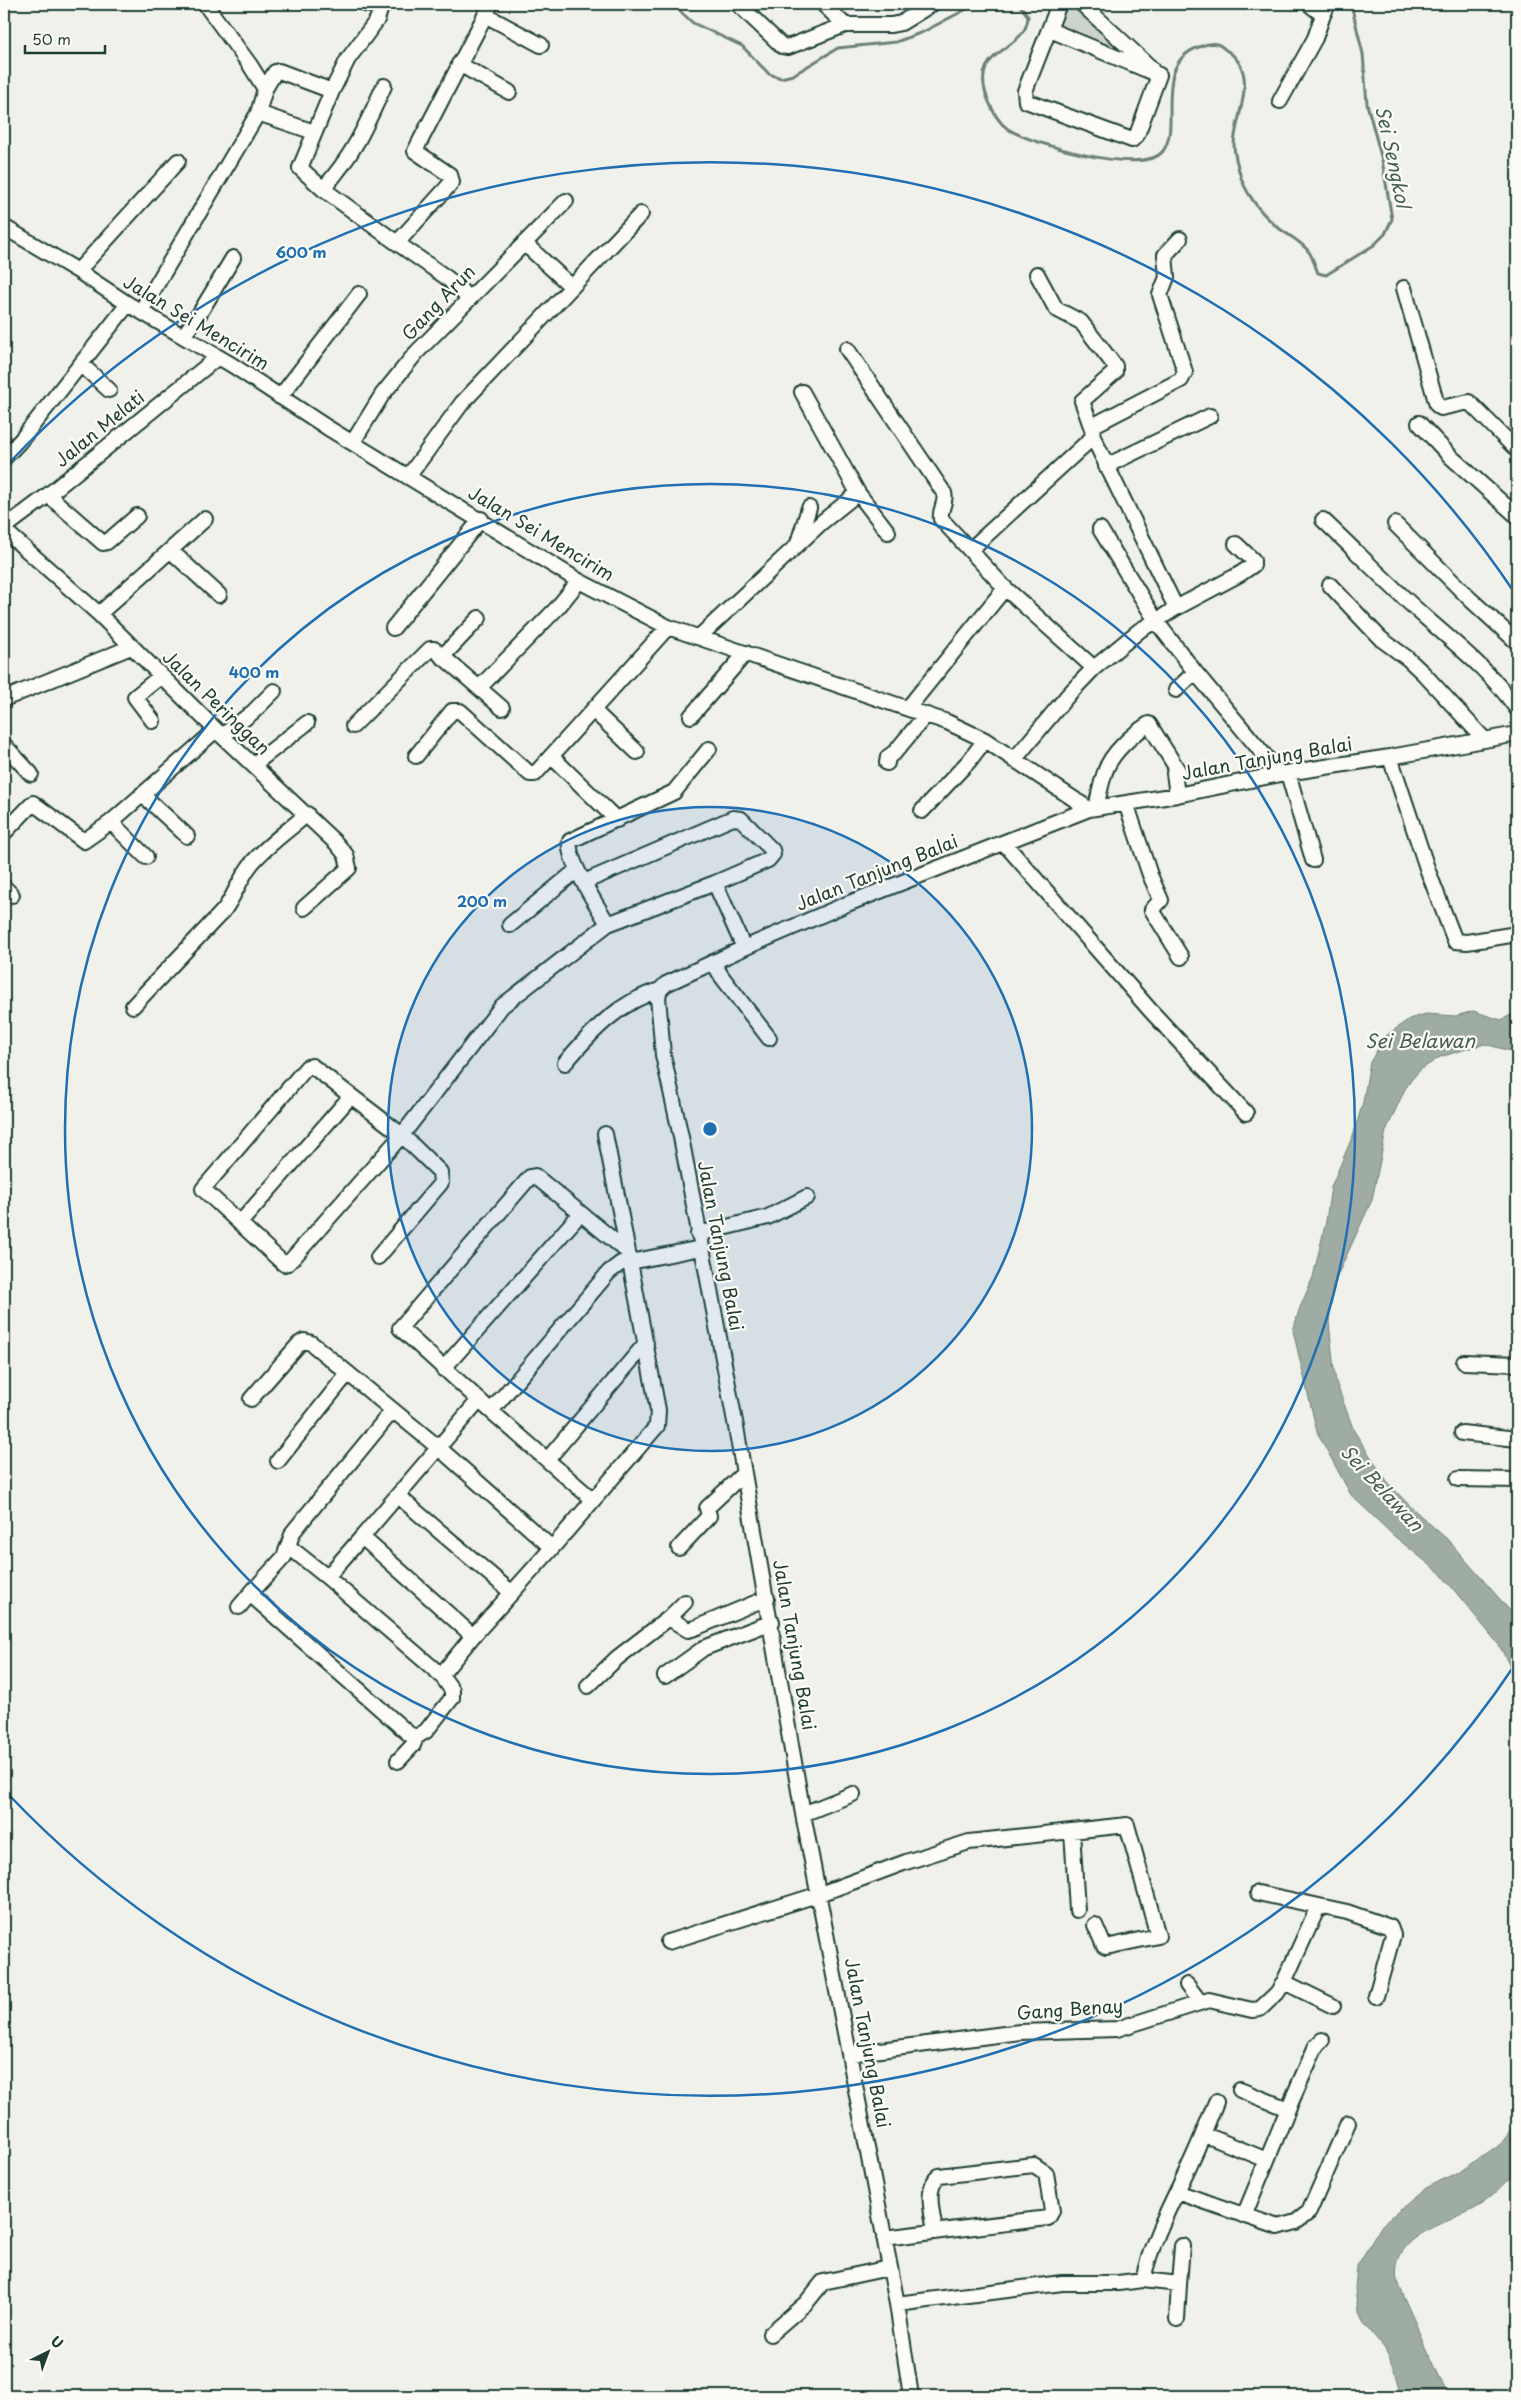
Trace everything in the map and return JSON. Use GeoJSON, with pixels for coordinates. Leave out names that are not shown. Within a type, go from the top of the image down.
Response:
{"type":"FeatureCollection","features":[{"type":"Feature","properties":{"kind":"street"},"geometry":{"type":"LineString","coordinates":[[365,4],[382,5],[377,20],[348,59],[332,91],[300,168],[323,189],[447,278],[470,298]]}},
{"type":"Feature","properties":{"kind":"street"},"geometry":{"type":"LineString","coordinates":[[738,4],[782,46],[794,46],[845,26],[902,23],[916,8],[932,4]]}},
{"type":"Feature","properties":{"kind":"street"},"geometry":{"type":"LineString","coordinates":[[823,4],[845,26]]}},
{"type":"Feature","properties":{"kind":"street"},"geometry":{"type":"LineString","coordinates":[[1059,4],[1024,91],[1026,101],[1132,140],[1137,135],[1159,75]]}},
{"type":"Feature","properties":{"kind":"street"},"geometry":{"type":"LineString","coordinates":[[1082,4],[1159,75]]}},
{"type":"Feature","properties":{"kind":"street"},"geometry":{"type":"LineString","coordinates":[[1280,101],[1315,38],[1326,9],[1309,4]]}},
{"type":"Feature","properties":{"kind":"street"},"geometry":{"type":"LineString","coordinates":[[208,5],[265,89]]}},
{"type":"Feature","properties":{"kind":"street"},"geometry":{"type":"LineString","coordinates":[[397,243],[452,182],[450,175],[415,151],[488,10],[541,45]]}},
{"type":"Feature","properties":{"kind":"street"},"geometry":{"type":"LineString","coordinates":[[1050,30],[1159,75]]}},
{"type":"Feature","properties":{"kind":"street"},"geometry":{"type":"LineString","coordinates":[[459,64],[509,92]]}},
{"type":"Feature","properties":{"kind":"street"},"geometry":{"type":"LineString","coordinates":[[141,311],[258,113],[265,89],[275,72],[279,71],[332,91]]}},
{"type":"Feature","properties":{"kind":"street"},"geometry":{"type":"LineString","coordinates":[[323,189],[344,165],[359,142],[384,86]]}},
{"type":"Feature","properties":{"kind":"street"},"geometry":{"type":"LineString","coordinates":[[258,113],[314,132]]}},
{"type":"Feature","properties":{"kind":"street"},"geometry":{"type":"LineString","coordinates":[[78,271],[178,161]]}},
{"type":"Feature","properties":{"kind":"street","name":"Gang Arun"},"geometry":{"type":"LineString","coordinates":[[352,442],[382,395],[416,353],[566,201]]}},
{"type":"Feature","properties":{"kind":"street"},"geometry":{"type":"LineString","coordinates":[[408,477],[462,403],[641,214]]}},
{"type":"Feature","properties":{"kind":"street","name":"Jalan Sei Mencirim"},"geometry":{"type":"LineString","coordinates":[[4,227],[580,581],[668,627],[947,722],[984,740],[1093,808]]}},
{"type":"Feature","properties":{"kind":"street"},"geometry":{"type":"LineString","coordinates":[[970,550],[1092,433],[1101,420],[1184,377],[1185,372],[1160,295],[1167,277],[1165,255],[1180,239]]}},
{"type":"Feature","properties":{"kind":"street"},"geometry":{"type":"LineString","coordinates":[[524,243],[572,287]]}},
{"type":"Feature","properties":{"kind":"street"},"geometry":{"type":"LineString","coordinates":[[183,336],[198,316],[233,258]]}},
{"type":"Feature","properties":{"kind":"street"},"geometry":{"type":"LineString","coordinates":[[1037,274],[1056,309],[1082,322],[1115,366],[1115,372],[1082,401],[1092,433],[1106,466],[1176,608]]}},
{"type":"Feature","properties":{"kind":"street"},"geometry":{"type":"LineString","coordinates":[[1404,288],[1435,403],[1441,408],[1469,402],[1517,450]]}},
{"type":"Feature","properties":{"kind":"street"},"geometry":{"type":"LineString","coordinates":[[280,397],[359,294]]}},
{"type":"Feature","properties":{"kind":"street"},"geometry":{"type":"LineString","coordinates":[[4,458],[21,440],[128,304]]}},
{"type":"Feature","properties":{"kind":"street"},"geometry":{"type":"LineString","coordinates":[[847,349],[944,493],[946,501],[941,511],[940,519],[1005,588],[1094,668]]}},
{"type":"Feature","properties":{"kind":"street","name":"Jalan Melati"},"geometry":{"type":"LineString","coordinates":[[4,529],[218,357]]}},
{"type":"Feature","properties":{"kind":"street"},"geometry":{"type":"LineString","coordinates":[[82,364],[109,390]]}},
{"type":"Feature","properties":{"kind":"street"},"geometry":{"type":"LineString","coordinates":[[802,392],[858,493],[888,532]]}},
{"type":"Feature","properties":{"kind":"street"},"geometry":{"type":"LineString","coordinates":[[1106,466],[1210,416]]}},
{"type":"Feature","properties":{"kind":"street"},"geometry":{"type":"LineString","coordinates":[[1419,423],[1451,457],[1517,516]]}},
{"type":"Feature","properties":{"kind":"street"},"geometry":{"type":"LineString","coordinates":[[699,637],[797,546],[858,493]]}},
{"type":"Feature","properties":{"kind":"street"},"geometry":{"type":"LineString","coordinates":[[48,495],[103,543],[107,542],[136,516]]}},
{"type":"Feature","properties":{"kind":"street"},"geometry":{"type":"LineString","coordinates":[[797,546],[809,508]]}},
{"type":"Feature","properties":{"kind":"street"},"geometry":{"type":"LineString","coordinates":[[99,614],[205,519]]}},
{"type":"Feature","properties":{"kind":"street"},"geometry":{"type":"LineString","coordinates":[[393,628],[481,519]]}},
{"type":"Feature","properties":{"kind":"street"},"geometry":{"type":"LineString","coordinates":[[1323,520],[1495,680],[1517,709]]}},
{"type":"Feature","properties":{"kind":"street"},"geometry":{"type":"LineString","coordinates":[[1395,524],[1470,599],[1517,642]]}},
{"type":"Feature","properties":{"kind":"street","name":"Jalan Peringgan"},"geometry":{"type":"LineString","coordinates":[[4,529],[99,614],[219,733],[336,843],[346,856],[349,868],[304,908]]}},
{"type":"Feature","properties":{"kind":"street"},"geometry":{"type":"LineString","coordinates":[[1100,529],[1156,621],[1195,672],[1284,773],[1313,860]]}},
{"type":"Feature","properties":{"kind":"street"},"geometry":{"type":"LineString","coordinates":[[1014,760],[1069,694],[1094,668],[1140,630],[1253,565],[1253,560],[1236,544]]}},
{"type":"Feature","properties":{"kind":"street"},"geometry":{"type":"LineString","coordinates":[[171,551],[219,595]]}},
{"type":"Feature","properties":{"kind":"street"},"geometry":{"type":"LineString","coordinates":[[479,688],[558,607],[580,581]]}},
{"type":"Feature","properties":{"kind":"street"},"geometry":{"type":"LineString","coordinates":[[1330,585],[1381,639],[1407,658],[1423,673],[1485,740]]}},
{"type":"Feature","properties":{"kind":"street"},"geometry":{"type":"LineString","coordinates":[[908,708],[1005,588]]}},
{"type":"Feature","properties":{"kind":"street"},"geometry":{"type":"LineString","coordinates":[[442,657],[479,618]]}},
{"type":"Feature","properties":{"kind":"street"},"geometry":{"type":"LineString","coordinates":[[416,756],[452,711],[456,710],[530,774],[535,774],[668,627]]}},
{"type":"Feature","properties":{"kind":"street"},"geometry":{"type":"LineString","coordinates":[[4,699],[131,647]]}},
{"type":"Feature","properties":{"kind":"street"},"geometry":{"type":"LineString","coordinates":[[353,726],[430,649],[434,649],[502,708]]}},
{"type":"Feature","properties":{"kind":"street"},"geometry":{"type":"LineString","coordinates":[[691,716],[746,653]]}},
{"type":"Feature","properties":{"kind":"street"},"geometry":{"type":"LineString","coordinates":[[1176,690],[1195,672]]}},
{"type":"Feature","properties":{"kind":"street"},"geometry":{"type":"LineString","coordinates":[[153,721],[135,697],[161,676]]}},
{"type":"Feature","properties":{"kind":"street"},"geometry":{"type":"LineString","coordinates":[[4,833],[32,803],[84,841],[111,822],[142,794],[219,733],[253,712],[274,691]]}},
{"type":"Feature","properties":{"kind":"street"},"geometry":{"type":"LineString","coordinates":[[593,710],[637,752]]}},
{"type":"Feature","properties":{"kind":"street"},"geometry":{"type":"LineString","coordinates":[[888,763],[888,757],[895,752],[926,715]]}},
{"type":"Feature","properties":{"kind":"street"},"geometry":{"type":"LineString","coordinates":[[253,765],[306,723]]}},
{"type":"Feature","properties":{"kind":"street"},"geometry":{"type":"LineString","coordinates":[[1093,808],[1110,763],[1121,748],[1149,724],[1178,772],[1174,773],[1177,795]]}},
{"type":"Feature","properties":{"kind":"street","name":"Jalan Tanjung Balai"},"geometry":{"type":"LineString","coordinates":[[910,2396],[898,2304],[889,2268],[820,1894],[803,1814],[772,1622],[681,1137],[663,1055],[658,998],[660,990],[666,984],[713,962],[847,904],[1093,808],[1177,795],[1284,773],[1390,757],[1517,734]]}},
{"type":"Feature","properties":{"kind":"street"},"geometry":{"type":"LineString","coordinates":[[922,811],[969,761],[984,740]]}},
{"type":"Feature","properties":{"kind":"street"},"geometry":{"type":"LineString","coordinates":[[4,745],[32,774]]}},
{"type":"Feature","properties":{"kind":"street"},"geometry":{"type":"LineString","coordinates":[[608,924],[581,876],[569,846],[570,841],[674,792],[708,749]]}},
{"type":"Feature","properties":{"kind":"street"},"geometry":{"type":"LineString","coordinates":[[551,756],[618,820]]}},
{"type":"Feature","properties":{"kind":"street"},"geometry":{"type":"LineString","coordinates":[[1390,757],[1428,871],[1455,941],[1467,942],[1517,934]]}},
{"type":"Feature","properties":{"kind":"street"},"geometry":{"type":"LineString","coordinates":[[142,794],[188,836]]}},
{"type":"Feature","properties":{"kind":"street"},"geometry":{"type":"LineString","coordinates":[[1126,803],[1150,875],[1161,900],[1152,910],[1180,957]]}},
{"type":"Feature","properties":{"kind":"street"},"geometry":{"type":"LineString","coordinates":[[133,1006],[224,910],[234,896],[245,872],[254,861],[307,814]]}},
{"type":"Feature","properties":{"kind":"street"},"geometry":{"type":"LineString","coordinates":[[378,1257],[441,1183],[442,1178],[433,1163],[402,1135],[312,1066],[305,1069],[203,1186],[203,1190],[281,1262],[288,1263],[402,1135],[502,1006],[608,924],[715,883],[768,860],[773,854],[764,840],[741,819],[733,818],[581,876],[510,925]]}},
{"type":"Feature","properties":{"kind":"street"},"geometry":{"type":"LineString","coordinates":[[111,822],[146,857]]}},
{"type":"Feature","properties":{"kind":"street"},"geometry":{"type":"LineString","coordinates":[[1004,843],[1150,1010],[1246,1113]]}},
{"type":"Feature","properties":{"kind":"street"},"geometry":{"type":"LineString","coordinates":[[715,883],[744,948]]}},
{"type":"Feature","properties":{"kind":"street"},"geometry":{"type":"LineString","coordinates":[[713,962],[722,977],[769,1038]]}},
{"type":"Feature","properties":{"kind":"street"},"geometry":{"type":"LineString","coordinates":[[565,1063],[604,1021],[640,996],[660,990]]}},
{"type":"Feature","properties":{"kind":"street"},"geometry":{"type":"LineString","coordinates":[[240,1223],[352,1096]]}},
{"type":"Feature","properties":{"kind":"street"},"geometry":{"type":"LineString","coordinates":[[441,1675],[657,1426],[658,1410],[646,1343],[604,1134]]}},
{"type":"Feature","properties":{"kind":"street"},"geometry":{"type":"LineString","coordinates":[[593,1500],[443,1369],[400,1328],[528,1179],[536,1176],[629,1257]]}},
{"type":"Feature","properties":{"kind":"street"},"geometry":{"type":"LineString","coordinates":[[491,1411],[609,1272],[629,1257],[700,1241],[768,1217],[807,1197]]}},
{"type":"Feature","properties":{"kind":"street"},"geometry":{"type":"LineString","coordinates":[[443,1369],[580,1214]]}},
{"type":"Feature","properties":{"kind":"street"},"geometry":{"type":"LineString","coordinates":[[251,1398],[299,1344],[304,1341],[311,1343],[439,1448],[552,1548]]}},
{"type":"Feature","properties":{"kind":"street"},"geometry":{"type":"LineString","coordinates":[[547,1460],[646,1343]]}},
{"type":"Feature","properties":{"kind":"street"},"geometry":{"type":"LineString","coordinates":[[1464,1362],[1517,1364]]}},
{"type":"Feature","properties":{"kind":"street"},"geometry":{"type":"LineString","coordinates":[[278,1461],[348,1373]]}},
{"type":"Feature","properties":{"kind":"street"},"geometry":{"type":"LineString","coordinates":[[327,1576],[398,1496],[478,1400]]}},
{"type":"Feature","properties":{"kind":"street"},"geometry":{"type":"LineString","coordinates":[[238,1607],[284,1557],[292,1532],[393,1410]]}},
{"type":"Feature","properties":{"kind":"street"},"geometry":{"type":"LineString","coordinates":[[1462,1433],[1517,1440]]}},
{"type":"Feature","properties":{"kind":"street"},"geometry":{"type":"LineString","coordinates":[[679,1548],[709,1516],[707,1508],[744,1473]]}},
{"type":"Feature","properties":{"kind":"street"},"geometry":{"type":"LineString","coordinates":[[1458,1480],[1517,1480]]}},
{"type":"Feature","properties":{"kind":"street"},"geometry":{"type":"LineString","coordinates":[[398,1496],[512,1593]]}},
{"type":"Feature","properties":{"kind":"street"},"geometry":{"type":"LineString","coordinates":[[362,1537],[473,1636]]}},
{"type":"Feature","properties":{"kind":"street"},"geometry":{"type":"LineString","coordinates":[[288,1546],[327,1576],[441,1675],[452,1690],[452,1698],[426,1731],[416,1737],[413,1745],[398,1760]]}},
{"type":"Feature","properties":{"kind":"street"},"geometry":{"type":"LineString","coordinates":[[250,1594],[409,1734],[416,1737]]}},
{"type":"Feature","properties":{"kind":"street"},"geometry":{"type":"LineString","coordinates":[[669,1618],[688,1630],[767,1598]]}},
{"type":"Feature","properties":{"kind":"street"},"geometry":{"type":"LineString","coordinates":[[588,1686],[617,1658],[669,1618],[685,1602]]}},
{"type":"Feature","properties":{"kind":"street"},"geometry":{"type":"LineString","coordinates":[[665,1676],[704,1648],[772,1622]]}},
{"type":"Feature","properties":{"kind":"street"},"geometry":{"type":"LineString","coordinates":[[803,1814],[853,1794]]}},
{"type":"Feature","properties":{"kind":"street"},"geometry":{"type":"LineString","coordinates":[[668,1942],[820,1894],[906,1862],[969,1842],[1127,1825],[1158,1936],[1106,1947],[1095,1925]]}},
{"type":"Feature","properties":{"kind":"street"},"geometry":{"type":"LineString","coordinates":[[1072,1831],[1077,1910]]}},
{"type":"Feature","properties":{"kind":"street"},"geometry":{"type":"LineString","coordinates":[[1258,1893],[1347,1912],[1390,1927],[1393,1935],[1376,1996]]}},
{"type":"Feature","properties":{"kind":"street"},"geometry":{"type":"LineString","coordinates":[[1318,1907],[1284,1982],[1332,2006]]}},
{"type":"Feature","properties":{"kind":"street","name":"Gang Benay"},"geometry":{"type":"LineString","coordinates":[[849,2054],[1020,2032],[1117,2028],[1209,2000],[1252,2010],[1260,2009],[1277,1994],[1284,1982]]}},
{"type":"Feature","properties":{"kind":"street"},"geometry":{"type":"LineString","coordinates":[[1187,1985],[1200,2002]]}},
{"type":"Feature","properties":{"kind":"street"},"geometry":{"type":"LineString","coordinates":[[1244,2216],[1288,2108],[1316,2046],[1322,2040]]}},
{"type":"Feature","properties":{"kind":"street"},"geometry":{"type":"LineString","coordinates":[[1240,2090],[1288,2108]]}},
{"type":"Feature","properties":{"kind":"street"},"geometry":{"type":"LineString","coordinates":[[1143,2280],[1152,2245],[1216,2102]]}},
{"type":"Feature","properties":{"kind":"street"},"geometry":{"type":"LineString","coordinates":[[1177,2192],[1278,2227],[1291,2224],[1309,2212],[1348,2123]]}},
{"type":"Feature","properties":{"kind":"street"},"geometry":{"type":"LineString","coordinates":[[1203,2134],[1267,2160]]}},
{"type":"Feature","properties":{"kind":"street"},"geometry":{"type":"LineString","coordinates":[[884,2238],[935,2232],[1048,2218],[1052,2211],[1046,2173],[1034,2165],[939,2176],[933,2180],[930,2192],[935,2232]]}},
{"type":"Feature","properties":{"kind":"street"},"geometry":{"type":"LineString","coordinates":[[1177,2319],[1182,2246]]}},
{"type":"Feature","properties":{"kind":"street"},"geometry":{"type":"LineString","coordinates":[[770,2334],[806,2302],[823,2282],[889,2268]]}},
{"type":"Feature","properties":{"kind":"street"},"geometry":{"type":"LineString","coordinates":[[898,2304],[1062,2283],[1118,2283],[1143,2280],[1179,2284]]}},
{"type":"Feature","properties":{"kind":"shaded area"},"geometry":{"type":"Polygon","coordinates":[[[1067,4],[1071,4],[1119,50],[1058,25],[1067,4]]]}},
{"type":"Feature","properties":{"kind":"water","name":"Sei Belawan"},"geometry":{"type":"Polygon","coordinates":[[[1473,1011],[1501,1020],[1517,1012],[1517,1053],[1485,1044],[1440,1057],[1420,1070],[1405,1089],[1386,1131],[1372,1200],[1333,1285],[1329,1322],[1336,1382],[1354,1431],[1387,1482],[1412,1508],[1447,1539],[1512,1613],[1517,1621],[1517,1680],[1499,1645],[1440,1573],[1394,1536],[1351,1495],[1317,1432],[1293,1331],[1299,1310],[1313,1277],[1326,1221],[1331,1187],[1354,1133],[1363,1102],[1370,1062],[1386,1036],[1409,1019],[1426,1014],[1456,1016],[1473,1011]]]}},
{"type":"Feature","properties":{"kind":"water"},"geometry":{"type":"Polygon","coordinates":[[[1517,2118],[1517,2172],[1483,2203],[1440,2224],[1413,2240],[1403,2251],[1397,2265],[1397,2282],[1448,2396],[1402,2396],[1395,2370],[1385,2349],[1363,2322],[1358,2311],[1355,2289],[1357,2266],[1382,2225],[1426,2188],[1458,2172],[1497,2147],[1505,2140],[1517,2118]]]}},
{"type":"Feature","properties":{"kind":"waterway","name":"Sei Sengkol"},"geometry":{"type":"LineString","coordinates":[[672,4],[693,23],[742,46],[769,74],[781,78],[793,75],[838,48],[896,42],[923,32],[976,4]]}},
{"type":"Feature","properties":{"kind":"waterway","name":"Sei Sengkol"},"geometry":{"type":"LineString","coordinates":[[1019,4],[1028,16],[1025,28],[1018,38],[991,61],[985,71],[984,84],[989,102],[999,120],[1008,129],[1039,142],[1087,155],[1134,161],[1152,158],[1163,151],[1168,140],[1170,96],[1176,67],[1184,55],[1212,43],[1220,45],[1229,52],[1238,61],[1243,72],[1244,96],[1234,145],[1241,179],[1253,201],[1264,214],[1276,226],[1306,248],[1312,257],[1318,273],[1326,275],[1374,245],[1385,234],[1392,219],[1382,160],[1367,104],[1363,54],[1351,4]]}}]}
